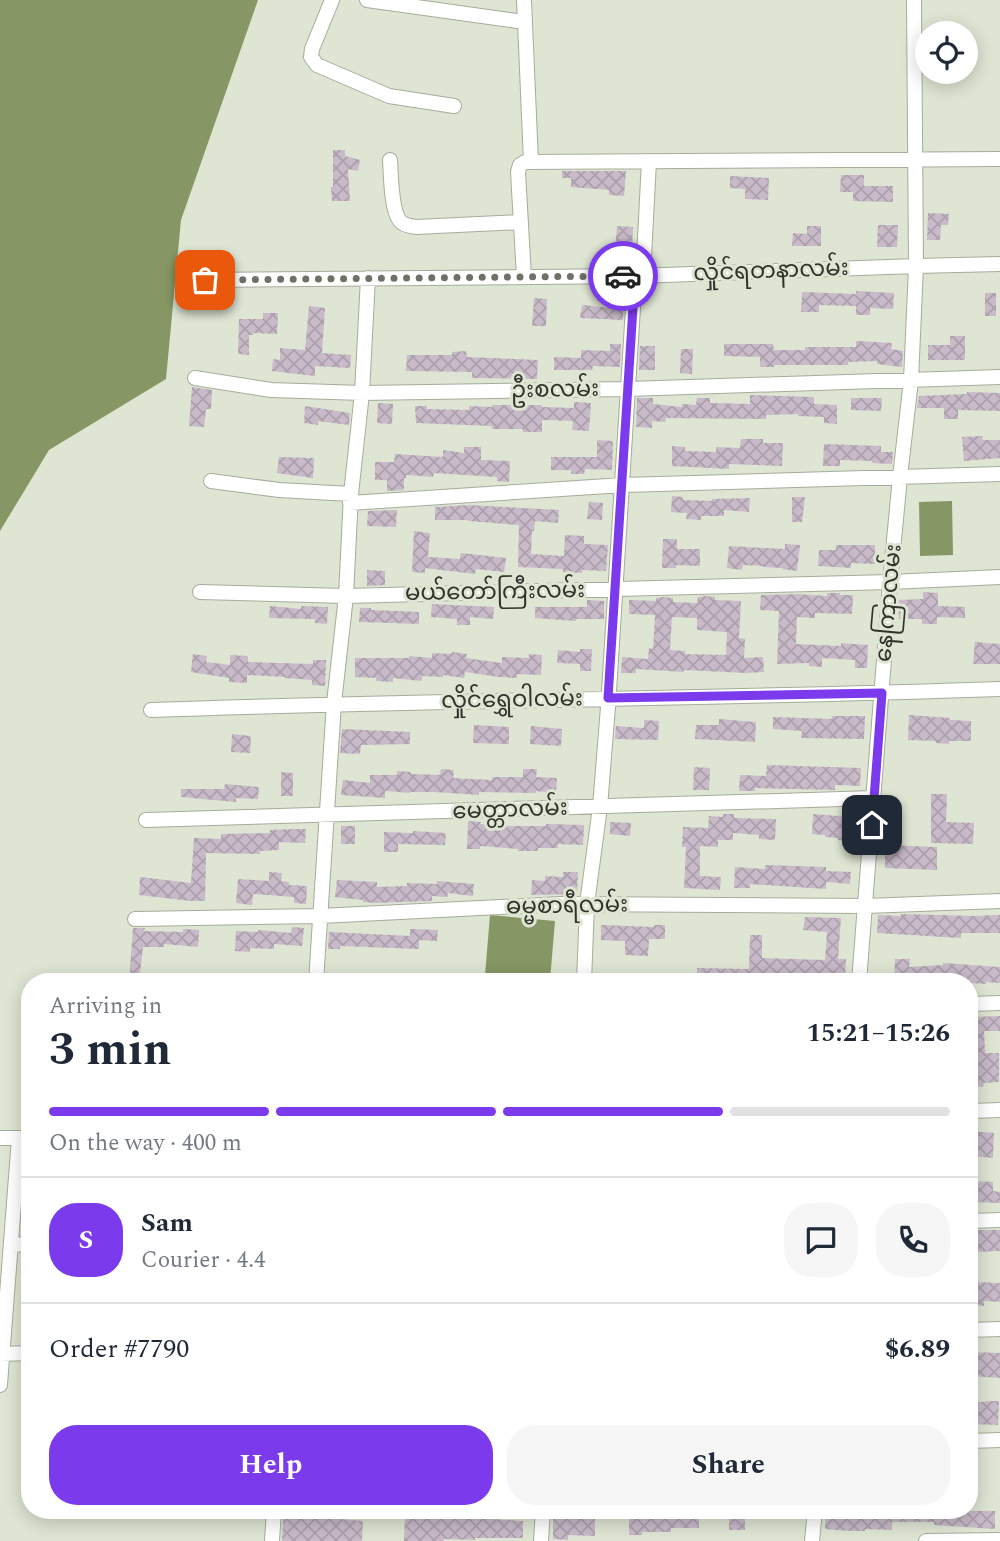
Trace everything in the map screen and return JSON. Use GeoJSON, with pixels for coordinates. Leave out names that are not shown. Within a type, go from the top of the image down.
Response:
{"type":"FeatureCollection","features":[{"type":"Feature","properties":{"kind":"street"},"geometry":{"type":"LineString","coordinates":[[332,0],[312,49],[311,57],[317,65],[389,96],[454,106]]}},
{"type":"Feature","properties":{"kind":"street"},"geometry":{"type":"LineString","coordinates":[[367,0],[524,22]]}},
{"type":"Feature","properties":{"kind":"street"},"geometry":{"type":"LineString","coordinates":[[524,0],[531,162]]}},
{"type":"Feature","properties":{"kind":"street","name":"နေကြာလမ်း"},"geometry":{"type":"LineString","coordinates":[[860,973],[890,582],[911,380],[916,266],[914,0]]}},
{"type":"Feature","properties":{"kind":"street"},"geometry":{"type":"LineString","coordinates":[[524,277],[518,172],[520,165],[525,162],[1000,159]]}},
{"type":"Feature","properties":{"kind":"street"},"geometry":{"type":"LineString","coordinates":[[390,160],[395,209],[400,221],[406,226],[521,222]]}},
{"type":"Feature","properties":{"kind":"street"},"geometry":{"type":"LineString","coordinates":[[584,973],[587,904],[600,807],[628,389],[649,161]]}},
{"type":"Feature","properties":{"kind":"street","name":"လှိုင်ရတနာလမ်း"},"geometry":{"type":"LineString","coordinates":[[205,280],[639,276],[1000,264]]}},
{"type":"Feature","properties":{"kind":"street"},"geometry":{"type":"LineString","coordinates":[[317,973],[334,704],[346,596],[351,498],[362,393],[368,278]]}},
{"type":"Feature","properties":{"kind":"street","name":"ဦးစလမ်း"},"geometry":{"type":"LineString","coordinates":[[195,378],[271,390],[362,393],[628,389],[1000,377]]}},
{"type":"Feature","properties":{"kind":"street"},"geometry":{"type":"LineString","coordinates":[[211,481],[351,498],[623,485],[1000,474]]}},
{"type":"Feature","properties":{"kind":"street","name":"မယ်တော်ကြီးလမ်း"},"geometry":{"type":"LineString","coordinates":[[201,592],[346,596],[1000,577]]}},
{"type":"Feature","properties":{"kind":"street","name":"လှိုင်ရွှေဝါလမ်း"},"geometry":{"type":"LineString","coordinates":[[150,710],[1000,689]]}},
{"type":"Feature","properties":{"kind":"street","name":"မေတ္တာလမ်း"},"geometry":{"type":"LineString","coordinates":[[146,820],[874,798]]}},
{"type":"Feature","properties":{"kind":"street","name":"ဓမ္မစာရီလမ်း"},"geometry":{"type":"LineString","coordinates":[[135,919],[320,916],[587,904],[865,905],[1000,901]]}},
{"type":"Feature","properties":{"kind":"street"},"geometry":{"type":"LineString","coordinates":[[978,1004],[1000,1003]]}},
{"type":"Feature","properties":{"kind":"street"},"geometry":{"type":"LineString","coordinates":[[978,1111],[1000,1110]]}},
{"type":"Feature","properties":{"kind":"street"},"geometry":{"type":"LineString","coordinates":[[0,1138],[21,1138]]}},
{"type":"Feature","properties":{"kind":"street"},"geometry":{"type":"LineString","coordinates":[[0,1385],[11,1245],[21,1163]]}},
{"type":"Feature","properties":{"kind":"street"},"geometry":{"type":"LineString","coordinates":[[978,1221],[1000,1220]]}},
{"type":"Feature","properties":{"kind":"street"},"geometry":{"type":"LineString","coordinates":[[11,1245],[21,1244]]}},
{"type":"Feature","properties":{"kind":"street"},"geometry":{"type":"LineString","coordinates":[[978,1330],[1000,1329]]}},
{"type":"Feature","properties":{"kind":"street"},"geometry":{"type":"LineString","coordinates":[[1,1354],[21,1353]]}},
{"type":"Feature","properties":{"kind":"street"},"geometry":{"type":"LineString","coordinates":[[978,1441],[1000,1440]]}},
{"type":"Feature","properties":{"kind":"street"},"geometry":{"type":"LineString","coordinates":[[272,1541],[273,1519]]}},
{"type":"Feature","properties":{"kind":"street"},"geometry":{"type":"LineString","coordinates":[[541,1541],[542,1519]]}},
{"type":"Feature","properties":{"kind":"street"},"geometry":{"type":"LineString","coordinates":[[813,1541],[814,1519]]}},
{"type":"Feature","properties":{"kind":"street"},"geometry":{"type":"LineString","coordinates":[[926,1541],[1000,1540]]}},
{"type":"Feature","properties":{"kind":"shaded area"},"geometry":{"type":"Polygon","coordinates":[[[0,0],[258,0],[181,220],[166,379],[49,450],[0,531],[0,0]]]}},
{"type":"Feature","properties":{"kind":"shaded area"},"geometry":{"type":"Polygon","coordinates":[[[952,501],[953,555],[920,556],[919,502],[952,501]]]}},
{"type":"Feature","properties":{"kind":"shaded area"},"geometry":{"type":"Polygon","coordinates":[[[490,915],[555,921],[551,973],[485,973],[490,915]]]}},
{"type":"Feature","properties":{"kind":"building"},"geometry":{"type":"Polygon","coordinates":[[[333,150],[345,150],[345,156],[360,160],[358,171],[348,169],[350,201],[332,201],[333,150]]]}},
{"type":"Feature","properties":{"kind":"building"},"geometry":{"type":"Polygon","coordinates":[[[562,171],[626,171],[624,196],[609,195],[609,190],[571,187],[571,178],[562,178],[562,171]]]}},
{"type":"Feature","properties":{"kind":"building"},"geometry":{"type":"Polygon","coordinates":[[[841,175],[864,175],[864,186],[893,186],[893,202],[853,201],[853,192],[840,192],[841,175]]]}},
{"type":"Feature","properties":{"kind":"building"},"geometry":{"type":"Polygon","coordinates":[[[730,176],[769,178],[768,200],[745,199],[745,189],[730,188],[730,176]]]}},
{"type":"Feature","properties":{"kind":"building"},"geometry":{"type":"Polygon","coordinates":[[[928,213],[949,214],[948,225],[941,225],[940,240],[927,240],[928,213]]]}},
{"type":"Feature","properties":{"kind":"building"},"geometry":{"type":"Polygon","coordinates":[[[878,225],[898,225],[897,247],[877,247],[878,225]]]}},
{"type":"Feature","properties":{"kind":"building"},"geometry":{"type":"Polygon","coordinates":[[[617,226],[633,227],[632,252],[615,251],[617,226]]]}},
{"type":"Feature","properties":{"kind":"building"},"geometry":{"type":"Polygon","coordinates":[[[807,226],[821,226],[821,246],[792,246],[793,233],[807,234],[807,226]]]}},
{"type":"Feature","properties":{"kind":"building"},"geometry":{"type":"Polygon","coordinates":[[[856,291],[894,293],[893,309],[870,308],[870,315],[856,315],[856,306],[819,305],[819,312],[801,312],[802,292],[856,294],[856,291]]]}},
{"type":"Feature","properties":{"kind":"building"},"geometry":{"type":"Polygon","coordinates":[[[985,293],[996,293],[996,316],[985,316],[985,293]]]}},
{"type":"Feature","properties":{"kind":"building"},"geometry":{"type":"Polygon","coordinates":[[[534,298],[547,299],[546,326],[532,326],[534,298]]]}},
{"type":"Feature","properties":{"kind":"building"},"geometry":{"type":"Polygon","coordinates":[[[613,300],[624,301],[623,320],[580,318],[582,305],[612,308],[613,300]]]}},
{"type":"Feature","properties":{"kind":"building"},"geometry":{"type":"Polygon","coordinates":[[[309,306],[325,308],[322,353],[351,355],[350,368],[315,366],[315,376],[272,371],[273,359],[280,360],[280,348],[305,350],[309,306]]]}},
{"type":"Feature","properties":{"kind":"building"},"geometry":{"type":"Polygon","coordinates":[[[263,313],[278,313],[277,334],[249,335],[249,355],[238,354],[239,319],[263,319],[263,313]]]}},
{"type":"Feature","properties":{"kind":"building"},"geometry":{"type":"Polygon","coordinates":[[[950,336],[965,336],[965,360],[928,360],[928,345],[950,345],[950,336]]]}},
{"type":"Feature","properties":{"kind":"building"},"geometry":{"type":"Polygon","coordinates":[[[856,341],[892,343],[891,349],[903,351],[902,367],[877,364],[877,361],[848,362],[848,365],[760,367],[760,357],[724,356],[724,344],[773,344],[774,350],[805,350],[805,347],[856,347],[856,341]]]}},
{"type":"Feature","properties":{"kind":"building"},"geometry":{"type":"Polygon","coordinates":[[[610,344],[621,344],[620,367],[593,366],[592,370],[554,370],[554,357],[581,358],[581,350],[610,351],[610,344]]]}},
{"type":"Feature","properties":{"kind":"building"},"geometry":{"type":"Polygon","coordinates":[[[640,346],[655,346],[655,370],[639,370],[640,346]]]}},
{"type":"Feature","properties":{"kind":"building"},"geometry":{"type":"Polygon","coordinates":[[[681,349],[693,349],[692,374],[680,373],[681,349]]]}},
{"type":"Feature","properties":{"kind":"building"},"geometry":{"type":"Polygon","coordinates":[[[466,351],[467,357],[538,360],[537,379],[472,378],[472,372],[406,371],[407,355],[452,355],[452,352],[466,351]]]}},
{"type":"Feature","properties":{"kind":"building"},"geometry":{"type":"Polygon","coordinates":[[[192,387],[212,390],[211,409],[206,409],[204,427],[189,426],[192,387]]]}},
{"type":"Feature","properties":{"kind":"building"},"geometry":{"type":"Polygon","coordinates":[[[967,392],[1000,393],[1000,411],[958,410],[958,419],[944,419],[944,408],[917,408],[919,396],[967,392]]]}},
{"type":"Feature","properties":{"kind":"building"},"geometry":{"type":"Polygon","coordinates":[[[750,395],[814,397],[814,404],[837,405],[837,424],[824,423],[824,417],[798,414],[766,415],[766,419],[666,418],[665,422],[652,421],[652,428],[636,427],[637,398],[653,398],[653,404],[682,407],[682,404],[696,405],[697,398],[710,398],[710,403],[750,404],[750,395]]]}},
{"type":"Feature","properties":{"kind":"building"},"geometry":{"type":"Polygon","coordinates":[[[851,398],[882,398],[881,411],[851,410],[851,398]]]}},
{"type":"Feature","properties":{"kind":"building"},"geometry":{"type":"Polygon","coordinates":[[[574,402],[591,403],[589,431],[572,430],[573,421],[542,420],[542,432],[492,429],[492,426],[416,423],[415,406],[427,406],[427,409],[469,410],[469,406],[492,405],[574,408],[574,402]]]}},
{"type":"Feature","properties":{"kind":"building"},"geometry":{"type":"Polygon","coordinates":[[[378,403],[393,404],[392,424],[377,423],[378,403]]]}},
{"type":"Feature","properties":{"kind":"building"},"geometry":{"type":"Polygon","coordinates":[[[305,406],[350,413],[349,425],[318,421],[318,425],[304,423],[305,406]]]}},
{"type":"Feature","properties":{"kind":"building"},"geometry":{"type":"Polygon","coordinates":[[[982,436],[983,440],[1000,440],[1000,458],[964,461],[962,437],[982,436]]]}},
{"type":"Feature","properties":{"kind":"building"},"geometry":{"type":"Polygon","coordinates":[[[741,439],[783,443],[782,466],[729,464],[729,469],[672,466],[672,446],[685,447],[685,451],[716,452],[716,447],[740,448],[741,439]]]}},
{"type":"Feature","properties":{"kind":"building"},"geometry":{"type":"Polygon","coordinates":[[[597,440],[613,441],[612,470],[585,469],[584,474],[571,474],[571,470],[551,470],[551,457],[597,457],[597,440]]]}},
{"type":"Feature","properties":{"kind":"building"},"geometry":{"type":"Polygon","coordinates":[[[824,444],[881,446],[881,452],[893,452],[892,464],[840,460],[840,466],[823,466],[824,444]]]}},
{"type":"Feature","properties":{"kind":"building"},"geometry":{"type":"Polygon","coordinates":[[[464,447],[481,447],[481,460],[510,461],[509,482],[497,481],[497,477],[434,473],[433,477],[406,475],[404,490],[387,491],[387,480],[375,480],[375,462],[394,462],[395,454],[443,457],[443,450],[464,453],[464,447]]]}},
{"type":"Feature","properties":{"kind":"building"},"geometry":{"type":"Polygon","coordinates":[[[279,457],[314,458],[313,478],[277,473],[279,457]]]}},
{"type":"Feature","properties":{"kind":"building"},"geometry":{"type":"Polygon","coordinates":[[[672,496],[683,497],[683,500],[712,501],[750,498],[749,512],[724,510],[724,516],[701,516],[701,520],[686,519],[687,513],[671,512],[672,496]]]}},
{"type":"Feature","properties":{"kind":"building"},"geometry":{"type":"Polygon","coordinates":[[[792,497],[805,497],[802,522],[792,522],[792,497]]]}},
{"type":"Feature","properties":{"kind":"building"},"geometry":{"type":"Polygon","coordinates":[[[589,502],[603,503],[602,520],[587,519],[589,502]]]}},
{"type":"Feature","properties":{"kind":"building"},"geometry":{"type":"Polygon","coordinates":[[[469,505],[559,510],[558,523],[535,521],[531,554],[564,556],[565,535],[584,536],[584,544],[608,545],[606,571],[582,570],[582,573],[563,572],[563,569],[518,567],[519,525],[435,520],[435,507],[469,505]]]}},
{"type":"Feature","properties":{"kind":"building"},"geometry":{"type":"Polygon","coordinates":[[[397,510],[396,527],[367,526],[368,511],[397,510]]]}},
{"type":"Feature","properties":{"kind":"building"},"geometry":{"type":"Polygon","coordinates":[[[414,531],[430,533],[428,557],[460,559],[461,553],[506,558],[504,572],[476,569],[475,574],[425,568],[425,573],[412,572],[414,531]]]}},
{"type":"Feature","properties":{"kind":"building"},"geometry":{"type":"Polygon","coordinates":[[[663,539],[677,539],[677,549],[700,549],[700,566],[676,565],[676,568],[662,568],[663,539]]]}},
{"type":"Feature","properties":{"kind":"building"},"geometry":{"type":"Polygon","coordinates":[[[785,544],[800,545],[797,571],[743,565],[742,570],[727,568],[729,546],[785,549],[785,544]]]}},
{"type":"Feature","properties":{"kind":"building"},"geometry":{"type":"Polygon","coordinates":[[[836,545],[875,545],[875,564],[851,563],[851,568],[818,566],[819,550],[836,550],[836,545]]]}},
{"type":"Feature","properties":{"kind":"building"},"geometry":{"type":"Polygon","coordinates":[[[367,570],[385,571],[385,585],[367,586],[367,570]]]}},
{"type":"Feature","properties":{"kind":"building"},"geometry":{"type":"Polygon","coordinates":[[[923,592],[938,593],[938,606],[965,607],[965,618],[937,617],[937,624],[922,624],[922,619],[899,619],[898,600],[923,599],[923,592]]]}},
{"type":"Feature","properties":{"kind":"building"},"geometry":{"type":"Polygon","coordinates":[[[827,593],[853,595],[852,614],[815,613],[815,618],[797,617],[796,644],[868,645],[867,668],[855,668],[855,660],[822,658],[822,667],[809,666],[809,663],[777,664],[779,611],[760,610],[761,595],[827,596],[827,593]]]}},
{"type":"Feature","properties":{"kind":"building"},"geometry":{"type":"Polygon","coordinates":[[[663,597],[673,598],[673,602],[697,603],[698,597],[741,601],[739,638],[745,639],[744,658],[763,657],[764,672],[636,669],[636,673],[621,673],[622,657],[648,659],[649,648],[653,649],[655,615],[629,614],[629,600],[656,601],[656,598],[663,597]],[[672,617],[670,650],[685,651],[685,654],[726,655],[727,632],[697,630],[697,618],[672,617]]]}},
{"type":"Feature","properties":{"kind":"building"},"geometry":{"type":"Polygon","coordinates":[[[587,600],[604,601],[604,619],[576,621],[535,618],[535,607],[587,607],[587,600]]]}},
{"type":"Feature","properties":{"kind":"building"},"geometry":{"type":"Polygon","coordinates":[[[432,604],[494,607],[493,619],[470,617],[470,625],[457,625],[457,619],[431,617],[432,604]]]}},
{"type":"Feature","properties":{"kind":"building"},"geometry":{"type":"Polygon","coordinates":[[[270,606],[301,609],[301,606],[328,607],[327,624],[315,623],[315,619],[269,618],[270,606]]]}},
{"type":"Feature","properties":{"kind":"building"},"geometry":{"type":"Polygon","coordinates":[[[360,608],[419,612],[419,624],[359,622],[360,608]]]}},
{"type":"Feature","properties":{"kind":"building"},"geometry":{"type":"Polygon","coordinates":[[[975,642],[1000,644],[1000,664],[973,664],[975,642]]]}},
{"type":"Feature","properties":{"kind":"building"},"geometry":{"type":"Polygon","coordinates":[[[580,649],[592,649],[591,671],[580,671],[580,664],[557,663],[558,650],[580,652],[580,649]]]}},
{"type":"Feature","properties":{"kind":"building"},"geometry":{"type":"Polygon","coordinates":[[[432,653],[467,654],[466,658],[502,663],[502,657],[529,658],[529,654],[542,655],[541,675],[517,674],[517,678],[465,672],[464,678],[422,676],[422,681],[393,678],[393,682],[355,677],[355,658],[432,658],[432,653]]]}},
{"type":"Feature","properties":{"kind":"building"},"geometry":{"type":"Polygon","coordinates":[[[193,654],[207,656],[206,662],[230,665],[230,655],[248,656],[248,662],[313,664],[313,660],[326,660],[325,686],[312,685],[312,680],[247,675],[247,683],[229,682],[229,678],[191,672],[193,654]]]}},
{"type":"Feature","properties":{"kind":"building"},"geometry":{"type":"Polygon","coordinates":[[[909,715],[971,721],[971,741],[949,741],[949,744],[908,740],[909,715]]]}},
{"type":"Feature","properties":{"kind":"building"},"geometry":{"type":"Polygon","coordinates":[[[832,716],[865,716],[864,739],[801,738],[802,731],[773,729],[773,717],[832,719],[832,716]]]}},
{"type":"Feature","properties":{"kind":"building"},"geometry":{"type":"Polygon","coordinates":[[[719,719],[756,722],[755,742],[695,739],[696,725],[719,725],[719,719]]]}},
{"type":"Feature","properties":{"kind":"building"},"geometry":{"type":"Polygon","coordinates":[[[644,720],[659,721],[658,740],[615,739],[616,726],[644,728],[644,720]]]}},
{"type":"Feature","properties":{"kind":"building"},"geometry":{"type":"Polygon","coordinates":[[[474,725],[509,727],[509,744],[473,743],[474,725]]]}},
{"type":"Feature","properties":{"kind":"building"},"geometry":{"type":"Polygon","coordinates":[[[531,726],[562,729],[561,746],[530,744],[531,726]]]}},
{"type":"Feature","properties":{"kind":"building"},"geometry":{"type":"Polygon","coordinates":[[[342,729],[410,732],[410,744],[361,745],[360,754],[340,753],[342,729]]]}},
{"type":"Feature","properties":{"kind":"building"},"geometry":{"type":"Polygon","coordinates":[[[232,734],[251,736],[250,753],[231,752],[232,734]]]}},
{"type":"Feature","properties":{"kind":"building"},"geometry":{"type":"Polygon","coordinates":[[[767,765],[861,768],[860,786],[835,785],[835,790],[755,788],[755,791],[739,791],[740,775],[766,776],[767,765]]]}},
{"type":"Feature","properties":{"kind":"building"},"geometry":{"type":"Polygon","coordinates":[[[694,767],[710,768],[709,790],[693,790],[694,767]]]}},
{"type":"Feature","properties":{"kind":"building"},"geometry":{"type":"Polygon","coordinates":[[[441,769],[454,770],[453,778],[492,780],[492,777],[523,777],[523,769],[537,769],[536,777],[557,778],[556,793],[479,792],[479,795],[385,791],[385,798],[341,795],[343,780],[370,783],[370,775],[397,775],[397,771],[440,775],[441,769]]]}},
{"type":"Feature","properties":{"kind":"building"},"geometry":{"type":"Polygon","coordinates":[[[281,772],[293,773],[293,796],[281,796],[281,772]]]}},
{"type":"Feature","properties":{"kind":"building"},"geometry":{"type":"Polygon","coordinates":[[[225,784],[259,787],[258,799],[236,798],[236,802],[181,797],[181,789],[224,789],[225,784]]]}},
{"type":"Feature","properties":{"kind":"building"},"geometry":{"type":"Polygon","coordinates":[[[931,794],[947,794],[946,822],[974,823],[973,844],[931,843],[931,794]]]}},
{"type":"Feature","properties":{"kind":"building"},"geometry":{"type":"Polygon","coordinates":[[[723,814],[734,814],[734,818],[776,819],[775,840],[759,839],[759,835],[733,833],[733,840],[718,840],[718,847],[700,846],[700,876],[721,877],[720,890],[684,888],[686,847],[682,847],[683,827],[708,828],[709,816],[723,817],[723,814]]]}},
{"type":"Feature","properties":{"kind":"building"},"geometry":{"type":"Polygon","coordinates":[[[813,814],[851,817],[850,841],[812,834],[813,814]]]}},
{"type":"Feature","properties":{"kind":"building"},"geometry":{"type":"Polygon","coordinates":[[[468,821],[510,826],[584,825],[583,845],[558,844],[558,848],[538,848],[538,851],[480,846],[480,849],[467,849],[468,821]]]}},
{"type":"Feature","properties":{"kind":"building"},"geometry":{"type":"Polygon","coordinates":[[[610,822],[631,823],[630,836],[610,834],[610,822]]]}},
{"type":"Feature","properties":{"kind":"building"},"geometry":{"type":"Polygon","coordinates":[[[341,826],[355,826],[355,844],[341,844],[341,826]]]}},
{"type":"Feature","properties":{"kind":"building"},"geometry":{"type":"Polygon","coordinates":[[[306,829],[305,843],[279,842],[279,850],[260,851],[260,854],[206,853],[205,901],[139,895],[140,877],[191,883],[194,838],[221,839],[221,834],[306,829]]]}},
{"type":"Feature","properties":{"kind":"building"},"geometry":{"type":"Polygon","coordinates":[[[384,832],[446,833],[445,845],[398,844],[398,852],[384,852],[384,832]]]}},
{"type":"Feature","properties":{"kind":"building"},"geometry":{"type":"Polygon","coordinates":[[[885,845],[937,847],[937,870],[885,868],[885,845]]]}},
{"type":"Feature","properties":{"kind":"building"},"geometry":{"type":"Polygon","coordinates":[[[765,865],[826,867],[826,871],[851,872],[850,884],[826,882],[826,889],[750,884],[750,888],[734,888],[735,867],[765,869],[765,865]]]}},
{"type":"Feature","properties":{"kind":"building"},"geometry":{"type":"Polygon","coordinates":[[[269,872],[282,873],[281,881],[289,882],[289,885],[307,886],[306,904],[294,903],[294,897],[253,894],[252,905],[236,903],[238,879],[269,881],[269,872]]]}},
{"type":"Feature","properties":{"kind":"building"},"geometry":{"type":"Polygon","coordinates":[[[563,872],[578,872],[577,894],[531,895],[532,880],[545,881],[545,876],[563,877],[563,872]]]}},
{"type":"Feature","properties":{"kind":"building"},"geometry":{"type":"Polygon","coordinates":[[[337,880],[377,882],[377,887],[407,886],[407,883],[437,884],[437,881],[474,884],[473,896],[448,893],[447,897],[432,896],[432,901],[376,903],[335,897],[337,880]]]}},
{"type":"Feature","properties":{"kind":"building"},"geometry":{"type":"Polygon","coordinates":[[[878,915],[1000,915],[1000,933],[961,933],[961,938],[877,933],[878,915]]]}},
{"type":"Feature","properties":{"kind":"building"},"geometry":{"type":"Polygon","coordinates":[[[805,917],[841,918],[838,959],[846,959],[845,973],[697,973],[697,968],[748,969],[750,935],[762,935],[762,958],[825,960],[827,932],[803,930],[805,917]]]}},
{"type":"Feature","properties":{"kind":"building"},"geometry":{"type":"Polygon","coordinates":[[[601,925],[665,925],[665,939],[649,939],[648,956],[625,955],[625,941],[601,940],[601,925]]]}},
{"type":"Feature","properties":{"kind":"building"},"geometry":{"type":"Polygon","coordinates":[[[292,927],[304,928],[302,946],[274,944],[274,949],[250,948],[250,952],[235,951],[236,931],[291,933],[292,927]]]}},
{"type":"Feature","properties":{"kind":"building"},"geometry":{"type":"Polygon","coordinates":[[[133,928],[145,928],[144,931],[199,930],[198,947],[164,944],[164,947],[143,947],[140,973],[130,973],[133,928]]]}},
{"type":"Feature","properties":{"kind":"building"},"geometry":{"type":"Polygon","coordinates":[[[410,929],[438,930],[437,941],[419,940],[419,949],[340,946],[340,949],[328,949],[329,932],[410,936],[410,929]]]}},
{"type":"Feature","properties":{"kind":"building"},"geometry":{"type":"Polygon","coordinates":[[[895,959],[910,959],[909,967],[943,963],[1000,967],[1000,983],[978,984],[978,973],[894,973],[895,959]]]}},
{"type":"Feature","properties":{"kind":"building"},"geometry":{"type":"Polygon","coordinates":[[[1000,1016],[1000,1031],[984,1031],[985,1053],[999,1053],[999,1082],[984,1083],[983,1087],[978,1087],[978,1017],[1000,1016]]]}},
{"type":"Feature","properties":{"kind":"building"},"geometry":{"type":"Polygon","coordinates":[[[978,1132],[994,1133],[993,1158],[978,1157],[978,1132]]]}},
{"type":"Feature","properties":{"kind":"building"},"geometry":{"type":"Polygon","coordinates":[[[978,1181],[993,1182],[993,1191],[1000,1192],[1000,1203],[978,1202],[978,1181]]]}},
{"type":"Feature","properties":{"kind":"building"},"geometry":{"type":"Polygon","coordinates":[[[978,1230],[1000,1230],[1000,1251],[978,1252],[978,1230]]]}},
{"type":"Feature","properties":{"kind":"building"},"geometry":{"type":"Polygon","coordinates":[[[978,1282],[1000,1283],[1000,1302],[984,1301],[984,1306],[978,1306],[978,1282]]]}},
{"type":"Feature","properties":{"kind":"building"},"geometry":{"type":"Polygon","coordinates":[[[978,1352],[1000,1353],[1000,1378],[978,1377],[978,1352]]]}},
{"type":"Feature","properties":{"kind":"building"},"geometry":{"type":"Polygon","coordinates":[[[999,1401],[998,1425],[978,1424],[978,1402],[999,1401]]]}},
{"type":"Feature","properties":{"kind":"building"},"geometry":{"type":"Polygon","coordinates":[[[978,1511],[995,1511],[995,1529],[934,1525],[934,1522],[892,1522],[892,1530],[825,1529],[826,1519],[978,1519],[978,1511]]]}},
{"type":"Feature","properties":{"kind":"building"},"geometry":{"type":"Polygon","coordinates":[[[283,1519],[363,1521],[362,1541],[282,1541],[283,1519]]]}},
{"type":"Feature","properties":{"kind":"building"},"geometry":{"type":"Polygon","coordinates":[[[405,1519],[523,1521],[523,1538],[404,1541],[405,1519]]]}},
{"type":"Feature","properties":{"kind":"building"},"geometry":{"type":"Polygon","coordinates":[[[553,1519],[595,1519],[595,1536],[568,1535],[568,1540],[553,1539],[553,1519]]]}},
{"type":"Feature","properties":{"kind":"building"},"geometry":{"type":"Polygon","coordinates":[[[629,1519],[699,1519],[699,1528],[671,1528],[671,1532],[629,1535],[629,1519]]]}},
{"type":"Feature","properties":{"kind":"building"},"geometry":{"type":"Polygon","coordinates":[[[729,1519],[745,1519],[745,1530],[729,1530],[729,1519]]]}},
{"type":"Feature","properties":{"kind":"way so far"},"geometry":{"type":"LineString","coordinates":[[205,280],[623,276]]}},
{"type":"Feature","properties":{"kind":"route"},"geometry":{"type":"LineString","coordinates":[[623,276],[635,276],[608,698],[882,693],[872,825]]}}]}
